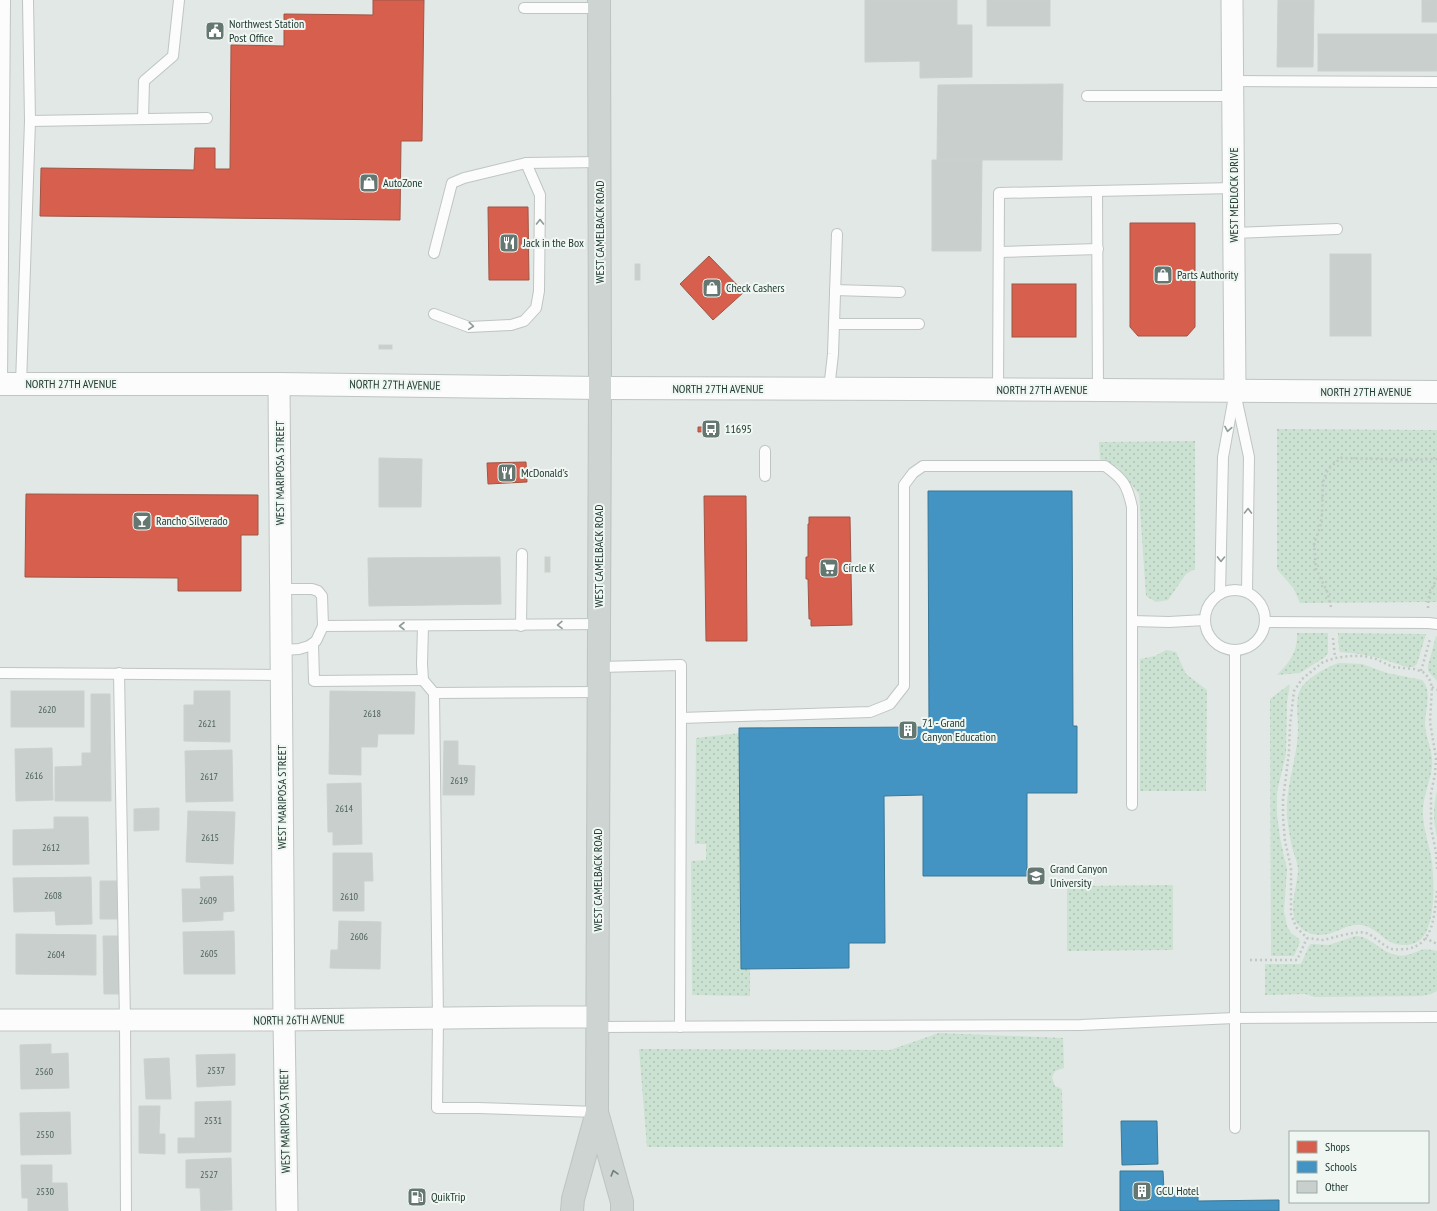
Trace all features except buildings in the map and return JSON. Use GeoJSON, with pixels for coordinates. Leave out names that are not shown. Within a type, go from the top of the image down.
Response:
{"type":"FeatureCollection","features":[{"type":"Feature","properties":{"kind":"main road","name":"WEST CAMELBACK ROAD"},"geometry":{"type":"LineString","coordinates":[[572,1211],[573,1199],[597,1112],[600,388],[599,4]]}},
{"type":"Feature","properties":{"kind":"main road","name":"NORTH 27TH AVENUE"},"geometry":{"type":"LineString","coordinates":[[7,384],[279,384],[600,388],[1437,392]]}},
{"type":"Feature","properties":{"kind":"main road","name":"WEST CAMELBACK ROAD"},"geometry":{"type":"LineString","coordinates":[[597,1112],[622,1202],[622,1211]]}},
{"type":"Feature","properties":{"kind":"street","name":"WEST MEDLOCK DRIVE"},"geometry":{"type":"LineString","coordinates":[[1232,0],[1235,391]]}},
{"type":"Feature","properties":{"kind":"street","name":"WEST MARIPOSA STREET"},"geometry":{"type":"LineString","coordinates":[[279,384],[287,1211]]}},
{"type":"Feature","properties":{"kind":"street","name":"NORTH 26TH AVENUE"},"geometry":{"type":"LineString","coordinates":[[0,1020],[125,1021],[438,1018],[597,1022]]}},
{"type":"Feature","properties":{"kind":"lane"},"geometry":{"type":"LineString","coordinates":[[4,0],[7,384]]}},
{"type":"Feature","properties":{"kind":"lane"},"geometry":{"type":"LineString","coordinates":[[7,384],[30,121],[28,0]]}},
{"type":"Feature","properties":{"kind":"lane"},"geometry":{"type":"LineString","coordinates":[[143,119],[144,81],[173,56],[178,0]]}},
{"type":"Feature","properties":{"kind":"lane"},"geometry":{"type":"LineString","coordinates":[[524,8],[599,4]]}},
{"type":"Feature","properties":{"kind":"lane"},"geometry":{"type":"LineString","coordinates":[[1087,96],[1437,82]]}},
{"type":"Feature","properties":{"kind":"lane"},"geometry":{"type":"LineString","coordinates":[[30,121],[207,118]]}},
{"type":"Feature","properties":{"kind":"lane"},"geometry":{"type":"LineString","coordinates":[[434,252],[452,183],[464,178],[526,163],[600,162]]}},
{"type":"Feature","properties":{"kind":"lane"},"geometry":{"type":"LineString","coordinates":[[434,314],[469,327],[511,325],[524,321],[536,308],[539,291],[540,195],[526,163]]}},
{"type":"Feature","properties":{"kind":"lane"},"geometry":{"type":"LineString","coordinates":[[998,390],[999,193],[1234,188]]}},
{"type":"Feature","properties":{"kind":"lane"},"geometry":{"type":"LineString","coordinates":[[1097,191],[1098,390]]}},
{"type":"Feature","properties":{"kind":"lane"},"geometry":{"type":"LineString","coordinates":[[1234,233],[1337,229]]}},
{"type":"Feature","properties":{"kind":"lane"},"geometry":{"type":"LineString","coordinates":[[829,389],[833,354],[837,234]]}},
{"type":"Feature","properties":{"kind":"lane"},"geometry":{"type":"LineString","coordinates":[[999,252],[1098,249]]}},
{"type":"Feature","properties":{"kind":"lane"},"geometry":{"type":"LineString","coordinates":[[835,290],[900,292]]}},
{"type":"Feature","properties":{"kind":"lane"},"geometry":{"type":"LineString","coordinates":[[834,324],[919,324]]}},
{"type":"Feature","properties":{"kind":"lane"},"geometry":{"type":"LineString","coordinates":[[1235,391],[1249,457],[1247,592]]}},
{"type":"Feature","properties":{"kind":"lane"},"geometry":{"type":"LineString","coordinates":[[1220,594],[1223,457],[1235,391]]}},
{"type":"Feature","properties":{"kind":"lane"},"geometry":{"type":"LineString","coordinates":[[765,451],[765,476]]}},
{"type":"Feature","properties":{"kind":"lane"},"geometry":{"type":"LineString","coordinates":[[681,718],[870,712],[890,704],[904,686],[904,485],[913,473],[923,466],[1105,466],[1119,476],[1128,489],[1132,507],[1132,805]]}},
{"type":"Feature","properties":{"kind":"lane"},"geometry":{"type":"LineString","coordinates":[[521,626],[522,554]]}},
{"type":"Feature","properties":{"kind":"lane"},"geometry":{"type":"LineString","coordinates":[[280,589],[312,589],[318,591],[322,596],[323,626],[313,644],[299,649],[281,650]]}},
{"type":"Feature","properties":{"kind":"lane"},"geometry":{"type":"LineString","coordinates":[[1238,589],[1247,592],[1255,597],[1261,604],[1265,613],[1266,622],[1264,631],[1252,646],[1244,650],[1235,651],[1225,649],[1216,644],[1209,637],[1205,627],[1207,608],[1212,600],[1229,590],[1238,589]]}},
{"type":"Feature","properties":{"kind":"lane"},"geometry":{"type":"LineString","coordinates":[[1132,621],[1168,622],[1205,620]]}},
{"type":"Feature","properties":{"kind":"lane"},"geometry":{"type":"LineString","coordinates":[[1266,622],[1422,622],[1437,624]]}},
{"type":"Feature","properties":{"kind":"lane"},"geometry":{"type":"LineString","coordinates":[[323,626],[521,626],[599,624]]}},
{"type":"Feature","properties":{"kind":"lane"},"geometry":{"type":"LineString","coordinates":[[423,626],[423,680],[434,693],[438,1108],[597,1112]]}},
{"type":"Feature","properties":{"kind":"lane"},"geometry":{"type":"LineString","coordinates":[[313,644],[314,681],[423,680]]}},
{"type":"Feature","properties":{"kind":"lane"},"geometry":{"type":"LineString","coordinates":[[1235,651],[1235,1128]]}},
{"type":"Feature","properties":{"kind":"lane"},"geometry":{"type":"LineString","coordinates":[[599,668],[681,665],[680,1027]]}},
{"type":"Feature","properties":{"kind":"lane"},"geometry":{"type":"LineString","coordinates":[[0,673],[281,675]]}},
{"type":"Feature","properties":{"kind":"lane"},"geometry":{"type":"LineString","coordinates":[[119,673],[125,1021],[126,1211]]}},
{"type":"Feature","properties":{"kind":"lane"},"geometry":{"type":"LineString","coordinates":[[434,693],[599,692]]}},
{"type":"Feature","properties":{"kind":"lane"},"geometry":{"type":"LineString","coordinates":[[597,1022],[680,1027],[1081,1025],[1234,1018],[1437,1017]]}},
{"type":"Feature","properties":{"kind":"path"},"geometry":{"type":"LineString","coordinates":[[1331,610],[1330,598],[1316,569],[1314,557],[1314,543],[1320,528],[1322,514],[1323,482],[1328,468],[1340,458],[1382,458],[1400,460],[1437,459]]}},
{"type":"Feature","properties":{"kind":"path"},"geometry":{"type":"LineString","coordinates":[[1427,610],[1429,595],[1437,578]]}},
{"type":"Feature","properties":{"kind":"path"},"geometry":{"type":"LineString","coordinates":[[1333,633],[1335,658]]}},
{"type":"Feature","properties":{"kind":"path"},"geometry":{"type":"LineString","coordinates":[[1421,671],[1429,647],[1431,635]]}},
{"type":"Feature","properties":{"kind":"path"},"geometry":{"type":"LineString","coordinates":[[1437,869],[1436,852],[1431,828],[1431,793],[1435,774],[1436,758],[1430,722],[1432,687],[1429,678],[1421,671],[1393,667],[1376,659],[1364,656],[1335,658],[1323,662],[1302,679],[1294,691],[1290,725],[1289,752],[1283,800],[1285,841],[1291,868],[1291,914],[1296,928],[1307,938],[1323,940],[1359,932],[1366,933],[1393,949],[1413,947],[1421,943],[1430,932],[1434,919],[1437,891]]}},
{"type":"Feature","properties":{"kind":"path"},"geometry":{"type":"LineString","coordinates":[[1432,687],[1437,690]]}},
{"type":"Feature","properties":{"kind":"path"},"geometry":{"type":"LineString","coordinates":[[1248,960],[1298,960],[1307,938]]}},
{"type":"Feature","properties":{"kind":"path"},"geometry":{"type":"LineString","coordinates":[[1425,938],[1437,944]]}},
{"type":"Feature","properties":{"kind":"green space"},"geometry":{"type":"Polygon","coordinates":[[[1277,429],[1437,430],[1437,602],[1300,603],[1294,589],[1277,569],[1277,429]]]}},
{"type":"Feature","properties":{"kind":"green space"},"geometry":{"type":"Polygon","coordinates":[[[1195,441],[1195,569],[1186,574],[1168,600],[1156,602],[1146,596],[1139,494],[1118,468],[1100,459],[1099,442],[1195,441]]]}},
{"type":"Feature","properties":{"kind":"green space"},"geometry":{"type":"Polygon","coordinates":[[[1297,633],[1328,633],[1328,653],[1325,657],[1300,673],[1277,675],[1292,657],[1296,646],[1297,633]]]}},
{"type":"Feature","properties":{"kind":"green space"},"geometry":{"type":"Polygon","coordinates":[[[1338,633],[1426,634],[1417,664],[1413,667],[1407,667],[1375,657],[1340,652],[1338,633]]]}},
{"type":"Feature","properties":{"kind":"green space"},"geometry":{"type":"Polygon","coordinates":[[[1436,636],[1437,637],[1437,681],[1428,671],[1436,636]]]}},
{"type":"Feature","properties":{"kind":"green space"},"geometry":{"type":"Polygon","coordinates":[[[1166,650],[1176,652],[1186,674],[1207,690],[1206,791],[1140,791],[1140,659],[1155,656],[1166,650]]]}},
{"type":"Feature","properties":{"kind":"green space"},"geometry":{"type":"Polygon","coordinates":[[[1339,663],[1362,664],[1387,673],[1422,680],[1427,690],[1428,701],[1425,729],[1431,750],[1432,767],[1424,800],[1423,814],[1432,862],[1433,902],[1432,913],[1426,932],[1421,939],[1415,943],[1398,945],[1392,943],[1368,927],[1362,925],[1349,926],[1324,935],[1317,935],[1303,930],[1296,922],[1294,916],[1293,903],[1298,868],[1289,832],[1287,806],[1296,750],[1298,728],[1298,694],[1303,686],[1312,677],[1339,663]]]}},
{"type":"Feature","properties":{"kind":"green space"},"geometry":{"type":"Polygon","coordinates":[[[1290,684],[1287,702],[1286,754],[1277,792],[1277,814],[1280,838],[1287,869],[1284,911],[1287,926],[1291,933],[1299,939],[1300,942],[1294,956],[1271,956],[1270,699],[1290,684]]]}},
{"type":"Feature","properties":{"kind":"green space"},"geometry":{"type":"Polygon","coordinates":[[[740,733],[741,969],[750,969],[750,996],[692,995],[691,861],[706,860],[706,844],[695,844],[696,738],[740,733]]]}},
{"type":"Feature","properties":{"kind":"green space"},"geometry":{"type":"Polygon","coordinates":[[[1437,791],[1437,837],[1434,814],[1437,791]]]}},
{"type":"Feature","properties":{"kind":"green space"},"geometry":{"type":"Polygon","coordinates":[[[1173,885],[1173,950],[1067,951],[1067,886],[1173,885]]]}},
{"type":"Feature","properties":{"kind":"green space"},"geometry":{"type":"Polygon","coordinates":[[[1355,936],[1371,941],[1391,954],[1406,955],[1421,950],[1437,951],[1437,991],[1421,996],[1315,997],[1305,994],[1265,995],[1265,964],[1301,964],[1311,944],[1329,945],[1355,936]]]}},
{"type":"Feature","properties":{"kind":"green space"},"geometry":{"type":"Polygon","coordinates":[[[939,1033],[1063,1038],[1064,1068],[1055,1071],[1052,1077],[1055,1086],[1062,1089],[1063,1147],[647,1147],[639,1049],[890,1050],[939,1033]]]}},
{"type":"Feature","properties":{"kind":"place","name":"Northwest Station Post Office"},"geometry":{"type":"Point","coordinates":[215,31]}},
{"type":"Feature","properties":{"kind":"place","name":"AutoZone"},"geometry":{"type":"Point","coordinates":[369,183]}},
{"type":"Feature","properties":{"kind":"place","name":"Jack in the Box"},"geometry":{"type":"Point","coordinates":[509,243]}},
{"type":"Feature","properties":{"kind":"place","name":"Parts Authority"},"geometry":{"type":"Point","coordinates":[1163,275]}},
{"type":"Feature","properties":{"kind":"place","name":"Check Cashers"},"geometry":{"type":"Point","coordinates":[712,288]}},
{"type":"Feature","properties":{"kind":"place","name":"11695"},"geometry":{"type":"Point","coordinates":[711,429]}},
{"type":"Feature","properties":{"kind":"place","name":"McDonald's"},"geometry":{"type":"Point","coordinates":[507,473]}},
{"type":"Feature","properties":{"kind":"place","name":"Rancho Silverado"},"geometry":{"type":"Point","coordinates":[142,521]}},
{"type":"Feature","properties":{"kind":"place","name":"Circle K"},"geometry":{"type":"Point","coordinates":[829,568]}},
{"type":"Feature","properties":{"kind":"place","name":"71 - Grand Canyon Education"},"geometry":{"type":"Point","coordinates":[908,730]}},
{"type":"Feature","properties":{"kind":"place","name":"Grand Canyon University"},"geometry":{"type":"Point","coordinates":[1036,876]}},
{"type":"Feature","properties":{"kind":"place","name":"GCU Hotel"},"geometry":{"type":"Point","coordinates":[1142,1191]}},
{"type":"Feature","properties":{"kind":"place","name":"QuikTrip"},"geometry":{"type":"Point","coordinates":[417,1197]}}]}
